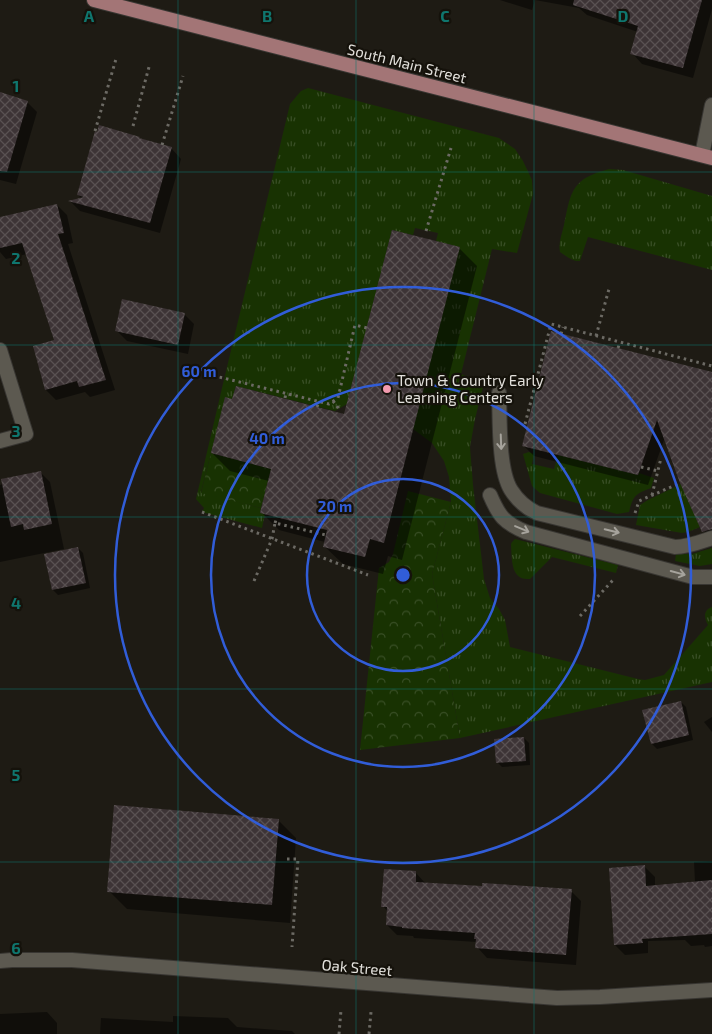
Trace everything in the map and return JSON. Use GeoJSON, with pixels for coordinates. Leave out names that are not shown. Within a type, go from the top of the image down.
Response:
{"type":"FeatureCollection","features":[{"type":"Feature","properties":{"kind":"main road","name":"South Main Street"},"geometry":{"type":"LineString","coordinates":[[94,0],[140,6],[707,157]]}},
{"type":"Feature","properties":{"kind":"street"},"geometry":{"type":"LineString","coordinates":[[707,157],[712,105]]}},
{"type":"Feature","properties":{"kind":"street"},"geometry":{"type":"LineString","coordinates":[[0,350],[26,434],[0,441]]}},
{"type":"Feature","properties":{"kind":"street"},"geometry":{"type":"LineString","coordinates":[[499,393],[502,455],[505,473],[510,489],[530,509],[537,513],[675,547],[684,547],[712,538]]}},
{"type":"Feature","properties":{"kind":"street"},"geometry":{"type":"LineString","coordinates":[[490,495],[497,511],[502,517],[516,528],[526,532],[693,577],[712,577]]}},
{"type":"Feature","properties":{"kind":"street","name":"Oak Street"},"geometry":{"type":"LineString","coordinates":[[0,961],[72,960],[557,998],[600,998],[712,990]]}},
{"type":"Feature","properties":{"kind":"path"},"geometry":{"type":"LineString","coordinates":[[95,131],[116,59]]}},
{"type":"Feature","properties":{"kind":"path"},"geometry":{"type":"LineString","coordinates":[[132,126],[150,67]]}},
{"type":"Feature","properties":{"kind":"path"},"geometry":{"type":"LineString","coordinates":[[162,145],[183,76]]}},
{"type":"Feature","properties":{"kind":"path"},"geometry":{"type":"LineString","coordinates":[[426,231],[451,148]]}},
{"type":"Feature","properties":{"kind":"path"},"geometry":{"type":"LineString","coordinates":[[596,336],[608,289]]}},
{"type":"Feature","properties":{"kind":"path"},"geometry":{"type":"LineString","coordinates":[[525,424],[551,324],[712,366]]}},
{"type":"Feature","properties":{"kind":"path"},"geometry":{"type":"LineString","coordinates":[[207,374],[329,404],[338,398],[355,325],[367,328]]}},
{"type":"Feature","properties":{"kind":"path"},"geometry":{"type":"LineString","coordinates":[[561,334],[562,327]]}},
{"type":"Feature","properties":{"kind":"path"},"geometry":{"type":"LineString","coordinates":[[618,348],[620,342]]}},
{"type":"Feature","properties":{"kind":"path"},"geometry":{"type":"LineString","coordinates":[[263,393],[264,388]]}},
{"type":"Feature","properties":{"kind":"path"},"geometry":{"type":"LineString","coordinates":[[285,398],[286,393]]}},
{"type":"Feature","properties":{"kind":"path"},"geometry":{"type":"LineString","coordinates":[[317,407],[319,401]]}},
{"type":"Feature","properties":{"kind":"path"},"geometry":{"type":"LineString","coordinates":[[333,401],[338,409]]}},
{"type":"Feature","properties":{"kind":"path"},"geometry":{"type":"LineString","coordinates":[[652,495],[661,458]]}},
{"type":"Feature","properties":{"kind":"path"},"geometry":{"type":"LineString","coordinates":[[640,467],[658,471]]}},
{"type":"Feature","properties":{"kind":"path"},"geometry":{"type":"LineString","coordinates":[[634,514],[639,501],[680,483]]}},
{"type":"Feature","properties":{"kind":"path"},"geometry":{"type":"LineString","coordinates":[[202,512],[368,575]]}},
{"type":"Feature","properties":{"kind":"path"},"geometry":{"type":"LineString","coordinates":[[254,581],[272,539],[277,517]]}},
{"type":"Feature","properties":{"kind":"path"},"geometry":{"type":"LineString","coordinates":[[276,523],[326,535]]}},
{"type":"Feature","properties":{"kind":"path"},"geometry":{"type":"LineString","coordinates":[[580,616],[619,574]]}},
{"type":"Feature","properties":{"kind":"path"},"geometry":{"type":"LineString","coordinates":[[287,859],[298,860],[292,947]]}},
{"type":"Feature","properties":{"kind":"path"},"geometry":{"type":"LineString","coordinates":[[339,1034],[342,1010]]}},
{"type":"Feature","properties":{"kind":"path"},"geometry":{"type":"LineString","coordinates":[[369,1034],[371,1012]]}},
{"type":"Feature","properties":{"kind":"green space"},"geometry":{"type":"Polygon","coordinates":[[[308,88],[499,138],[515,149],[532,180],[533,194],[517,253],[492,249],[461,374],[484,383],[470,447],[473,485],[484,579],[490,598],[505,620],[510,647],[645,680],[664,675],[708,625],[705,614],[712,607],[712,682],[460,738],[432,574],[451,502],[449,477],[444,461],[432,443],[413,429],[459,247],[436,241],[438,233],[415,228],[413,235],[392,230],[347,404],[335,411],[236,386],[232,399],[225,398],[201,492],[261,508],[260,512],[265,514],[262,528],[202,512],[204,508],[196,499],[290,104],[301,91],[308,88]]]}},
{"type":"Feature","properties":{"kind":"green space"},"geometry":{"type":"Polygon","coordinates":[[[609,169],[623,170],[712,196],[712,270],[588,237],[580,261],[572,260],[560,252],[560,242],[569,203],[575,188],[587,177],[609,169]]]}},
{"type":"Feature","properties":{"kind":"green space"},"geometry":{"type":"Polygon","coordinates":[[[529,452],[534,454],[532,464],[554,469],[558,455],[654,478],[651,488],[641,492],[634,499],[629,512],[617,514],[540,493],[532,486],[523,454],[529,452]]]}},
{"type":"Feature","properties":{"kind":"green space"},"geometry":{"type":"Polygon","coordinates":[[[211,453],[271,469],[261,508],[201,493],[211,453]]]}},
{"type":"Feature","properties":{"kind":"green space"},"geometry":{"type":"Polygon","coordinates":[[[681,484],[700,527],[682,533],[636,525],[640,505],[681,484]]]}},
{"type":"Feature","properties":{"kind":"green space"},"geometry":{"type":"Polygon","coordinates":[[[408,491],[451,502],[432,574],[460,738],[360,750],[379,568],[389,562],[393,554],[408,491]]]}},
{"type":"Feature","properties":{"kind":"green space"},"geometry":{"type":"Polygon","coordinates":[[[515,539],[618,565],[616,573],[552,557],[530,579],[523,579],[513,568],[511,544],[515,539]]]}},
{"type":"Feature","properties":{"kind":"green space"},"geometry":{"type":"Polygon","coordinates":[[[712,548],[712,564],[700,566],[675,561],[676,554],[692,554],[712,548]]]}},
{"type":"Feature","properties":{"kind":"building"},"geometry":{"type":"Polygon","coordinates":[[[574,0],[702,0],[683,68],[630,54],[638,26],[573,5],[574,0]]]}},
{"type":"Feature","properties":{"kind":"building"},"geometry":{"type":"Polygon","coordinates":[[[0,92],[28,101],[7,172],[0,171],[0,92]]]}},
{"type":"Feature","properties":{"kind":"building"},"geometry":{"type":"Polygon","coordinates":[[[99,125],[172,147],[150,223],[68,201],[84,197],[77,195],[95,131],[97,132],[99,125]]]}},
{"type":"Feature","properties":{"kind":"building"},"geometry":{"type":"Polygon","coordinates":[[[57,204],[64,233],[58,234],[106,380],[79,387],[77,381],[45,390],[33,346],[54,340],[22,243],[0,248],[0,217],[57,204]]]}},
{"type":"Feature","properties":{"kind":"building","name":"Town & Country Early Learning Centers"},"geometry":{"type":"Polygon","coordinates":[[[392,230],[460,247],[384,543],[370,539],[365,557],[323,547],[327,530],[260,513],[271,469],[211,453],[225,397],[232,399],[236,386],[344,414],[392,230]]]}},
{"type":"Feature","properties":{"kind":"building"},"geometry":{"type":"Polygon","coordinates":[[[122,299],[185,313],[178,345],[115,331],[122,299]]]}},
{"type":"Feature","properties":{"kind":"building"},"geometry":{"type":"Polygon","coordinates":[[[551,331],[712,372],[712,529],[702,532],[680,483],[657,420],[638,475],[522,446],[551,331]]]}},
{"type":"Feature","properties":{"kind":"building"},"geometry":{"type":"Polygon","coordinates":[[[41,471],[52,524],[24,530],[23,524],[11,527],[1,479],[41,471]]]}},
{"type":"Feature","properties":{"kind":"building"},"geometry":{"type":"Polygon","coordinates":[[[78,547],[86,583],[52,590],[44,554],[78,547]]]}},
{"type":"Feature","properties":{"kind":"building"},"geometry":{"type":"Polygon","coordinates":[[[681,701],[689,735],[651,744],[642,710],[681,701]]]}},
{"type":"Feature","properties":{"kind":"building"},"geometry":{"type":"Polygon","coordinates":[[[524,737],[526,761],[496,763],[494,739],[524,737]]]}},
{"type":"Feature","properties":{"kind":"building"},"geometry":{"type":"Polygon","coordinates":[[[114,805],[279,819],[272,905],[107,892],[114,805]]]}},
{"type":"Feature","properties":{"kind":"building"},"geometry":{"type":"Polygon","coordinates":[[[645,865],[646,886],[712,880],[712,934],[642,939],[643,943],[614,945],[609,868],[645,865]]]}},
{"type":"Feature","properties":{"kind":"building"},"geometry":{"type":"Polygon","coordinates":[[[384,869],[416,871],[416,882],[482,886],[482,883],[572,889],[566,955],[475,948],[475,933],[402,928],[386,925],[387,907],[381,907],[384,869]]]}},
{"type":"Feature","properties":{"kind":"place","name":"Town & Country Early Learning Centers"},"geometry":{"type":"Point","coordinates":[387,389]}}]}
